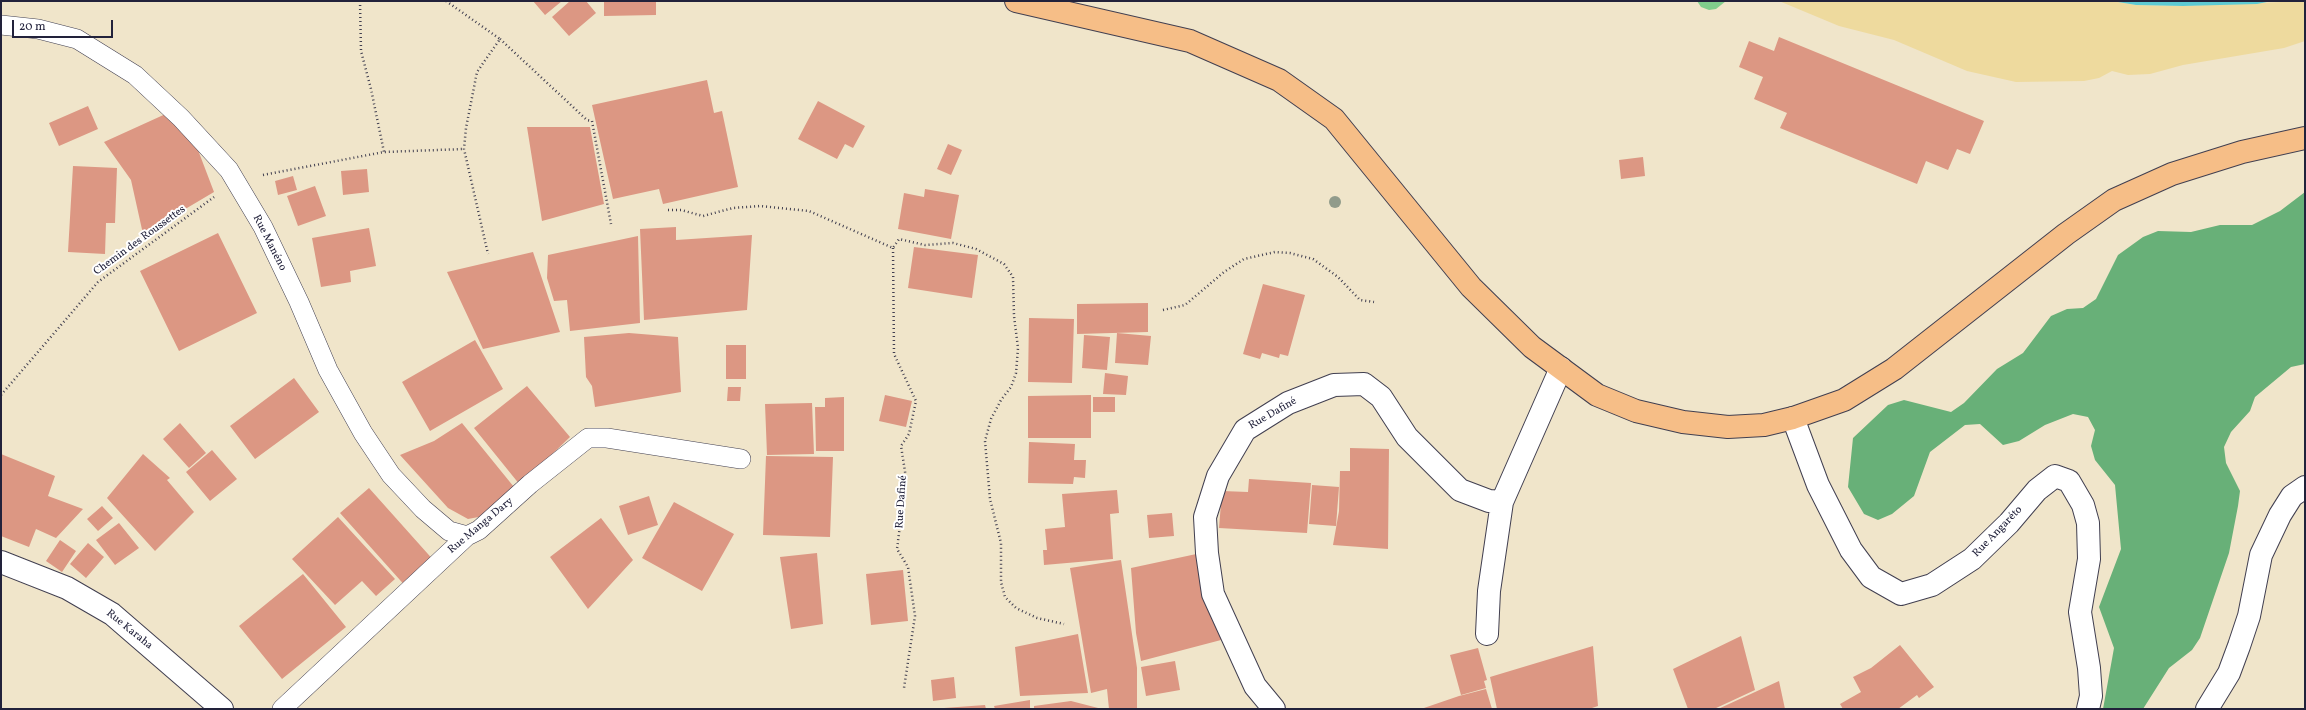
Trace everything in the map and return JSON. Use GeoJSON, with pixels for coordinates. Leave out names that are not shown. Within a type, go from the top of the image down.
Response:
{"type":"FeatureCollection","features":[{"type":"Feature","properties":{"kind":"main road"},"geometry":{"type":"LineString","coordinates":[[1016,1],[1190,41],[1279,80],[1334,119],[1471,287],[1532,347],[1597,394],[1636,411],[1683,422],[1728,427],[1764,426],[1793,418],[1844,400],[1894,369],[2066,234],[2114,200],[2172,174],[2242,152],[2305,138]]}},
{"type":"Feature","properties":{"kind":"street"},"geometry":{"type":"LineString","coordinates":[[1487,634],[1489,591],[1502,502],[1560,368]]}},
{"type":"Feature","properties":{"kind":"street","name":"Rue Dafiné"},"geometry":{"type":"LineString","coordinates":[[1274,709],[1254,686],[1213,594],[1207,553],[1205,516],[1211,496],[1218,476],[1245,430],[1288,403],[1334,385],[1364,384],[1381,397],[1407,437],[1460,490],[1489,501],[1502,502]]}},
{"type":"Feature","properties":{"kind":"street","name":"Rue Angaréto"},"geometry":{"type":"LineString","coordinates":[[1793,418],[1818,485],[1851,550],[1871,577],[1901,594],[1932,585],[1972,559],[2010,523],[2037,490],[2055,476],[2069,481],[2083,505],[2088,523],[2089,559],[2080,612],[2091,689],[2088,709]]}},
{"type":"Feature","properties":{"kind":"street"},"geometry":{"type":"LineString","coordinates":[[2207,709],[2229,673],[2240,646],[2249,616],[2261,555],[2280,515],[2292,496],[2305,487]]}},
{"type":"Feature","properties":{"kind":"street","name":"Rue Karaha"},"geometry":{"type":"LineString","coordinates":[[1,562],[67,588],[112,614],[222,709]]}},
{"type":"Feature","properties":{"kind":"lane","name":"Rue Manéno"},"geometry":{"type":"LineString","coordinates":[[1,25],[38,29],[77,39],[135,75],[181,118],[229,170],[263,227],[299,302],[328,370],[363,433],[391,475],[423,509],[449,531],[467,536]]}},
{"type":"Feature","properties":{"kind":"lane","name":"Rue Manga Dary"},"geometry":{"type":"LineString","coordinates":[[282,709],[467,536],[479,530],[530,484],[588,438],[607,438],[741,460]]}},
{"type":"Feature","properties":{"kind":"path"},"geometry":{"type":"LineString","coordinates":[[360,1],[361,51],[384,152]]}},
{"type":"Feature","properties":{"kind":"path"},"geometry":{"type":"LineString","coordinates":[[446,1],[500,39],[588,120],[592,121],[611,224]]}},
{"type":"Feature","properties":{"kind":"path"},"geometry":{"type":"LineString","coordinates":[[488,254],[464,149],[466,128],[478,72],[500,39]]}},
{"type":"Feature","properties":{"kind":"path"},"geometry":{"type":"LineString","coordinates":[[235,181],[384,152],[464,149]]}},
{"type":"Feature","properties":{"kind":"path","name":"Chemin des Roussettes"},"geometry":{"type":"LineString","coordinates":[[1,395],[98,282],[235,181]]}},
{"type":"Feature","properties":{"kind":"path"},"geometry":{"type":"LineString","coordinates":[[668,210],[681,210],[704,216],[733,208],[760,206],[809,211],[893,248],[899,239],[925,245],[960,245],[998,260],[1004,264],[1012,277],[1014,316],[1018,348],[1016,373],[1011,387],[1001,400],[991,419],[985,441],[990,499],[1001,543],[1001,582],[1005,597],[1016,608],[1037,618],[1064,624]]}},
{"type":"Feature","properties":{"kind":"path","name":"Rue Dafiné"},"geometry":{"type":"LineString","coordinates":[[893,248],[894,354],[916,401],[908,434],[901,446],[906,478],[897,549],[908,567],[915,616],[904,688]]}},
{"type":"Feature","properties":{"kind":"path"},"geometry":{"type":"LineString","coordinates":[[1162,310],[1185,305],[1224,272],[1244,259],[1275,252],[1290,253],[1313,259],[1338,277],[1360,300],[1374,302]]}},
{"type":"Feature","properties":{"kind":"green space"},"geometry":{"type":"Polygon","coordinates":[[[1697,1],[1726,1],[1716,9],[1709,10],[1701,7],[1697,1]]]}},
{"type":"Feature","properties":{"kind":"green space"},"geometry":{"type":"Polygon","coordinates":[[[2305,192],[2305,364],[2291,367],[2255,397],[2250,411],[2231,432],[2224,447],[2226,463],[2240,491],[2229,553],[2200,638],[2192,650],[2169,668],[2143,709],[2103,709],[2114,648],[2099,607],[2121,549],[2115,485],[2095,460],[2091,446],[2095,430],[2088,417],[2073,414],[2045,425],[2019,441],[2003,445],[1980,424],[1965,425],[1930,452],[1914,496],[1892,514],[1878,520],[1864,514],[1848,487],[1853,438],[1888,405],[1904,400],[1951,412],[1964,403],[1997,369],[2023,353],[2051,316],[2067,309],[2083,308],[2096,299],[2118,255],[2143,237],[2158,231],[2191,232],[2220,225],[2252,225],[2280,211],[2305,192]]]}},
{"type":"Feature","properties":{"kind":"sand"},"geometry":{"type":"Polygon","coordinates":[[[1779,1],[2112,1],[2136,5],[2183,6],[2305,1],[2305,41],[2284,48],[2183,65],[2150,74],[2128,75],[2112,71],[2099,78],[2084,81],[2016,82],[1967,71],[1894,40],[1839,26],[1779,1]]]}},
{"type":"Feature","properties":{"kind":"water"},"geometry":{"type":"Polygon","coordinates":[[[2112,1],[2272,1],[2257,4],[2183,6],[2136,5],[2112,1]]]}},
{"type":"Feature","properties":{"kind":"building"},"geometry":{"type":"Polygon","coordinates":[[[533,1],[562,1],[545,15],[533,1]]]}},
{"type":"Feature","properties":{"kind":"building"},"geometry":{"type":"Polygon","coordinates":[[[570,1],[586,1],[596,13],[569,36],[552,17],[570,1]]]}},
{"type":"Feature","properties":{"kind":"building"},"geometry":{"type":"Polygon","coordinates":[[[604,1],[656,1],[656,15],[604,16],[604,1]]]}},
{"type":"Feature","properties":{"kind":"building"},"geometry":{"type":"Polygon","coordinates":[[[1779,37],[1984,121],[1970,154],[1957,149],[1948,170],[1926,161],[1917,184],[1780,128],[1787,113],[1754,99],[1763,77],[1739,67],[1749,41],[1774,51],[1779,37]]]}},
{"type":"Feature","properties":{"kind":"building"},"geometry":{"type":"Polygon","coordinates":[[[707,80],[714,113],[722,111],[738,187],[663,204],[659,189],[613,199],[592,105],[707,80]]]}},
{"type":"Feature","properties":{"kind":"building"},"geometry":{"type":"Polygon","coordinates":[[[818,101],[865,126],[853,148],[845,144],[837,159],[798,139],[818,101]]]}},
{"type":"Feature","properties":{"kind":"building"},"geometry":{"type":"Polygon","coordinates":[[[88,106],[98,129],[59,146],[49,123],[88,106]]]}},
{"type":"Feature","properties":{"kind":"building"},"geometry":{"type":"Polygon","coordinates":[[[170,112],[198,150],[214,192],[143,234],[131,180],[104,142],[170,112]]]}},
{"type":"Feature","properties":{"kind":"building"},"geometry":{"type":"Polygon","coordinates":[[[527,127],[590,127],[604,204],[542,221],[527,127]]]}},
{"type":"Feature","properties":{"kind":"building"},"geometry":{"type":"Polygon","coordinates":[[[948,144],[962,150],[951,175],[937,169],[948,144]]]}},
{"type":"Feature","properties":{"kind":"building"},"geometry":{"type":"Polygon","coordinates":[[[1643,157],[1645,176],[1621,179],[1619,160],[1643,157]]]}},
{"type":"Feature","properties":{"kind":"building"},"geometry":{"type":"Polygon","coordinates":[[[73,166],[117,168],[115,223],[106,223],[105,254],[68,252],[73,166]]]}},
{"type":"Feature","properties":{"kind":"building"},"geometry":{"type":"Polygon","coordinates":[[[367,169],[369,192],[343,195],[341,171],[367,169]]]}},
{"type":"Feature","properties":{"kind":"building"},"geometry":{"type":"Polygon","coordinates":[[[293,176],[297,190],[278,195],[275,181],[293,176]]]}},
{"type":"Feature","properties":{"kind":"building"},"geometry":{"type":"Polygon","coordinates":[[[315,186],[326,216],[298,226],[287,196],[315,186]]]}},
{"type":"Feature","properties":{"kind":"building"},"geometry":{"type":"Polygon","coordinates":[[[925,189],[959,195],[951,239],[898,229],[904,193],[924,197],[925,189]]]}},
{"type":"Feature","properties":{"kind":"building"},"geometry":{"type":"Polygon","coordinates":[[[676,227],[676,240],[752,235],[747,310],[644,320],[640,229],[676,227]]]}},
{"type":"Feature","properties":{"kind":"building"},"geometry":{"type":"Polygon","coordinates":[[[369,228],[376,266],[350,271],[351,282],[321,287],[312,238],[369,228]]]}},
{"type":"Feature","properties":{"kind":"building"},"geometry":{"type":"Polygon","coordinates":[[[218,233],[257,313],[179,351],[140,271],[218,233]]]}},
{"type":"Feature","properties":{"kind":"building"},"geometry":{"type":"Polygon","coordinates":[[[638,236],[640,323],[570,331],[567,300],[554,301],[547,278],[548,255],[638,236]]]}},
{"type":"Feature","properties":{"kind":"building"},"geometry":{"type":"Polygon","coordinates":[[[914,247],[978,255],[972,298],[908,288],[914,247]]]}},
{"type":"Feature","properties":{"kind":"building"},"geometry":{"type":"Polygon","coordinates":[[[533,252],[560,332],[483,349],[447,272],[533,252]]]}},
{"type":"Feature","properties":{"kind":"building"},"geometry":{"type":"Polygon","coordinates":[[[1263,284],[1305,295],[1288,356],[1280,354],[1279,358],[1262,353],[1260,359],[1243,354],[1263,284]]]}},
{"type":"Feature","properties":{"kind":"building"},"geometry":{"type":"Polygon","coordinates":[[[1148,303],[1148,332],[1077,334],[1077,304],[1148,303]]]}},
{"type":"Feature","properties":{"kind":"building"},"geometry":{"type":"Polygon","coordinates":[[[1029,318],[1074,319],[1072,383],[1028,382],[1029,318]]]}},
{"type":"Feature","properties":{"kind":"building"},"geometry":{"type":"Polygon","coordinates":[[[629,333],[678,337],[681,392],[595,407],[592,386],[586,377],[584,337],[629,333]]]}},
{"type":"Feature","properties":{"kind":"building"},"geometry":{"type":"Polygon","coordinates":[[[1117,333],[1151,336],[1148,365],[1115,363],[1117,333]]]}},
{"type":"Feature","properties":{"kind":"building"},"geometry":{"type":"Polygon","coordinates":[[[1084,335],[1110,337],[1107,370],[1082,368],[1084,335]]]}},
{"type":"Feature","properties":{"kind":"building"},"geometry":{"type":"Polygon","coordinates":[[[475,340],[503,389],[430,431],[402,382],[475,340]]]}},
{"type":"Feature","properties":{"kind":"building"},"geometry":{"type":"Polygon","coordinates":[[[726,345],[746,345],[746,379],[726,379],[726,345]]]}},
{"type":"Feature","properties":{"kind":"building"},"geometry":{"type":"Polygon","coordinates":[[[1105,373],[1128,376],[1126,395],[1103,394],[1105,373]]]}},
{"type":"Feature","properties":{"kind":"building"},"geometry":{"type":"Polygon","coordinates":[[[294,378],[319,412],[255,459],[230,426],[294,378]]]}},
{"type":"Feature","properties":{"kind":"building"},"geometry":{"type":"Polygon","coordinates":[[[527,386],[570,437],[520,485],[474,428],[527,386]]]}},
{"type":"Feature","properties":{"kind":"building"},"geometry":{"type":"Polygon","coordinates":[[[728,387],[741,387],[740,401],[727,401],[728,387]]]}},
{"type":"Feature","properties":{"kind":"building"},"geometry":{"type":"Polygon","coordinates":[[[885,395],[912,401],[906,427],[879,421],[885,395]]]}},
{"type":"Feature","properties":{"kind":"building"},"geometry":{"type":"Polygon","coordinates":[[[1091,395],[1091,438],[1028,438],[1028,396],[1091,395]]]}},
{"type":"Feature","properties":{"kind":"building"},"geometry":{"type":"Polygon","coordinates":[[[844,397],[844,451],[816,451],[815,407],[825,407],[825,398],[844,397]]]}},
{"type":"Feature","properties":{"kind":"building"},"geometry":{"type":"Polygon","coordinates":[[[1093,397],[1115,397],[1115,412],[1093,412],[1093,397]]]}},
{"type":"Feature","properties":{"kind":"building"},"geometry":{"type":"Polygon","coordinates":[[[812,403],[814,454],[767,455],[765,404],[812,403]]]}},
{"type":"Feature","properties":{"kind":"building"},"geometry":{"type":"Polygon","coordinates":[[[180,423],[206,453],[189,468],[163,439],[180,423]]]}},
{"type":"Feature","properties":{"kind":"building"},"geometry":{"type":"Polygon","coordinates":[[[462,423],[518,492],[489,515],[468,519],[448,508],[400,455],[434,441],[462,423]]]}},
{"type":"Feature","properties":{"kind":"building"},"geometry":{"type":"Polygon","coordinates":[[[1029,442],[1075,444],[1074,460],[1086,460],[1085,478],[1074,477],[1073,484],[1028,483],[1029,442]]]}},
{"type":"Feature","properties":{"kind":"building"},"geometry":{"type":"Polygon","coordinates":[[[1350,448],[1389,449],[1388,549],[1333,545],[1339,511],[1340,471],[1350,471],[1350,448]]]}},
{"type":"Feature","properties":{"kind":"building"},"geometry":{"type":"Polygon","coordinates":[[[212,450],[237,479],[210,501],[186,472],[212,450]]]}},
{"type":"Feature","properties":{"kind":"building"},"geometry":{"type":"Polygon","coordinates":[[[1,454],[55,476],[48,496],[83,509],[56,538],[36,529],[29,547],[1,536],[1,454]]]}},
{"type":"Feature","properties":{"kind":"building"},"geometry":{"type":"Polygon","coordinates":[[[143,454],[170,478],[167,480],[194,512],[155,551],[107,498],[143,454]]]}},
{"type":"Feature","properties":{"kind":"building"},"geometry":{"type":"Polygon","coordinates":[[[766,456],[833,457],[830,537],[763,535],[766,456]]]}},
{"type":"Feature","properties":{"kind":"building"},"geometry":{"type":"Polygon","coordinates":[[[1249,479],[1311,483],[1307,533],[1219,528],[1222,491],[1248,492],[1249,479]]]}},
{"type":"Feature","properties":{"kind":"building"},"geometry":{"type":"Polygon","coordinates":[[[1312,485],[1339,487],[1336,526],[1309,524],[1312,485]]]}},
{"type":"Feature","properties":{"kind":"building"},"geometry":{"type":"Polygon","coordinates":[[[369,488],[436,563],[408,589],[340,513],[369,488]]]}},
{"type":"Feature","properties":{"kind":"building"},"geometry":{"type":"Polygon","coordinates":[[[1117,490],[1119,513],[1110,514],[1113,559],[1044,565],[1043,550],[1047,550],[1045,529],[1065,527],[1062,494],[1117,490]]]}},
{"type":"Feature","properties":{"kind":"building"},"geometry":{"type":"Polygon","coordinates":[[[649,496],[658,525],[628,535],[619,506],[649,496]]]}},
{"type":"Feature","properties":{"kind":"building"},"geometry":{"type":"Polygon","coordinates":[[[674,502],[734,534],[702,591],[642,558],[674,502]]]}},
{"type":"Feature","properties":{"kind":"building"},"geometry":{"type":"Polygon","coordinates":[[[102,506],[113,518],[98,531],[87,519],[102,506]]]}},
{"type":"Feature","properties":{"kind":"building"},"geometry":{"type":"Polygon","coordinates":[[[1172,513],[1174,536],[1149,538],[1147,515],[1172,513]]]}},
{"type":"Feature","properties":{"kind":"building"},"geometry":{"type":"Polygon","coordinates":[[[338,517],[395,579],[376,596],[362,581],[335,605],[292,559],[338,517]]]}},
{"type":"Feature","properties":{"kind":"building"},"geometry":{"type":"Polygon","coordinates":[[[601,518],[633,560],[588,609],[550,557],[601,518]]]}},
{"type":"Feature","properties":{"kind":"building"},"geometry":{"type":"Polygon","coordinates":[[[119,523],[139,548],[115,565],[96,540],[119,523]]]}},
{"type":"Feature","properties":{"kind":"building"},"geometry":{"type":"Polygon","coordinates":[[[60,540],[76,551],[62,572],[46,561],[60,540]]]}},
{"type":"Feature","properties":{"kind":"building"},"geometry":{"type":"Polygon","coordinates":[[[88,543],[104,557],[86,578],[70,564],[88,543]]]}},
{"type":"Feature","properties":{"kind":"building"},"geometry":{"type":"Polygon","coordinates":[[[817,553],[823,624],[791,629],[780,557],[817,553]]]}},
{"type":"Feature","properties":{"kind":"building"},"geometry":{"type":"Polygon","coordinates":[[[1201,553],[1221,640],[1141,661],[1136,633],[1131,568],[1201,553]]]}},
{"type":"Feature","properties":{"kind":"building"},"geometry":{"type":"Polygon","coordinates":[[[1121,560],[1137,668],[1137,709],[1109,709],[1107,689],[1091,693],[1070,568],[1121,560]]]}},
{"type":"Feature","properties":{"kind":"building"},"geometry":{"type":"Polygon","coordinates":[[[903,570],[908,621],[871,625],[866,574],[903,570]]]}},
{"type":"Feature","properties":{"kind":"building"},"geometry":{"type":"Polygon","coordinates":[[[303,574],[346,627],[282,679],[239,626],[303,574]]]}},
{"type":"Feature","properties":{"kind":"building"},"geometry":{"type":"Polygon","coordinates":[[[1078,634],[1088,693],[1020,696],[1015,647],[1078,634]]]}},
{"type":"Feature","properties":{"kind":"building"},"geometry":{"type":"Polygon","coordinates":[[[1741,636],[1755,690],[1714,709],[1688,709],[1673,669],[1741,636]]]}},
{"type":"Feature","properties":{"kind":"building"},"geometry":{"type":"Polygon","coordinates":[[[1900,645],[1934,687],[1919,698],[1917,695],[1898,709],[1843,709],[1840,704],[1861,692],[1853,677],[1871,668],[1900,645]]]}},
{"type":"Feature","properties":{"kind":"building"},"geometry":{"type":"Polygon","coordinates":[[[1593,646],[1598,706],[1589,709],[1497,709],[1490,677],[1593,646]]]}},
{"type":"Feature","properties":{"kind":"building"},"geometry":{"type":"Polygon","coordinates":[[[1478,648],[1487,680],[1484,681],[1486,688],[1461,695],[1450,655],[1478,648]]]}},
{"type":"Feature","properties":{"kind":"building"},"geometry":{"type":"Polygon","coordinates":[[[1175,661],[1180,690],[1146,696],[1141,667],[1175,661]]]}},
{"type":"Feature","properties":{"kind":"building"},"geometry":{"type":"Polygon","coordinates":[[[954,677],[956,698],[933,701],[931,680],[954,677]]]}},
{"type":"Feature","properties":{"kind":"building"},"geometry":{"type":"Polygon","coordinates":[[[1779,681],[1785,709],[1718,709],[1779,681]]]}},
{"type":"Feature","properties":{"kind":"building"},"geometry":{"type":"Polygon","coordinates":[[[1486,689],[1492,709],[1421,709],[1459,696],[1486,689]]]}},
{"type":"Feature","properties":{"kind":"building"},"geometry":{"type":"Polygon","coordinates":[[[1030,700],[1030,709],[995,709],[994,706],[1030,700]]]}},
{"type":"Feature","properties":{"kind":"building"},"geometry":{"type":"Polygon","coordinates":[[[1071,701],[1102,709],[1034,709],[1034,706],[1071,701]]]}},
{"type":"Feature","properties":{"kind":"building"},"geometry":{"type":"Polygon","coordinates":[[[985,705],[986,709],[944,709],[944,708],[985,705]]]}}]}
